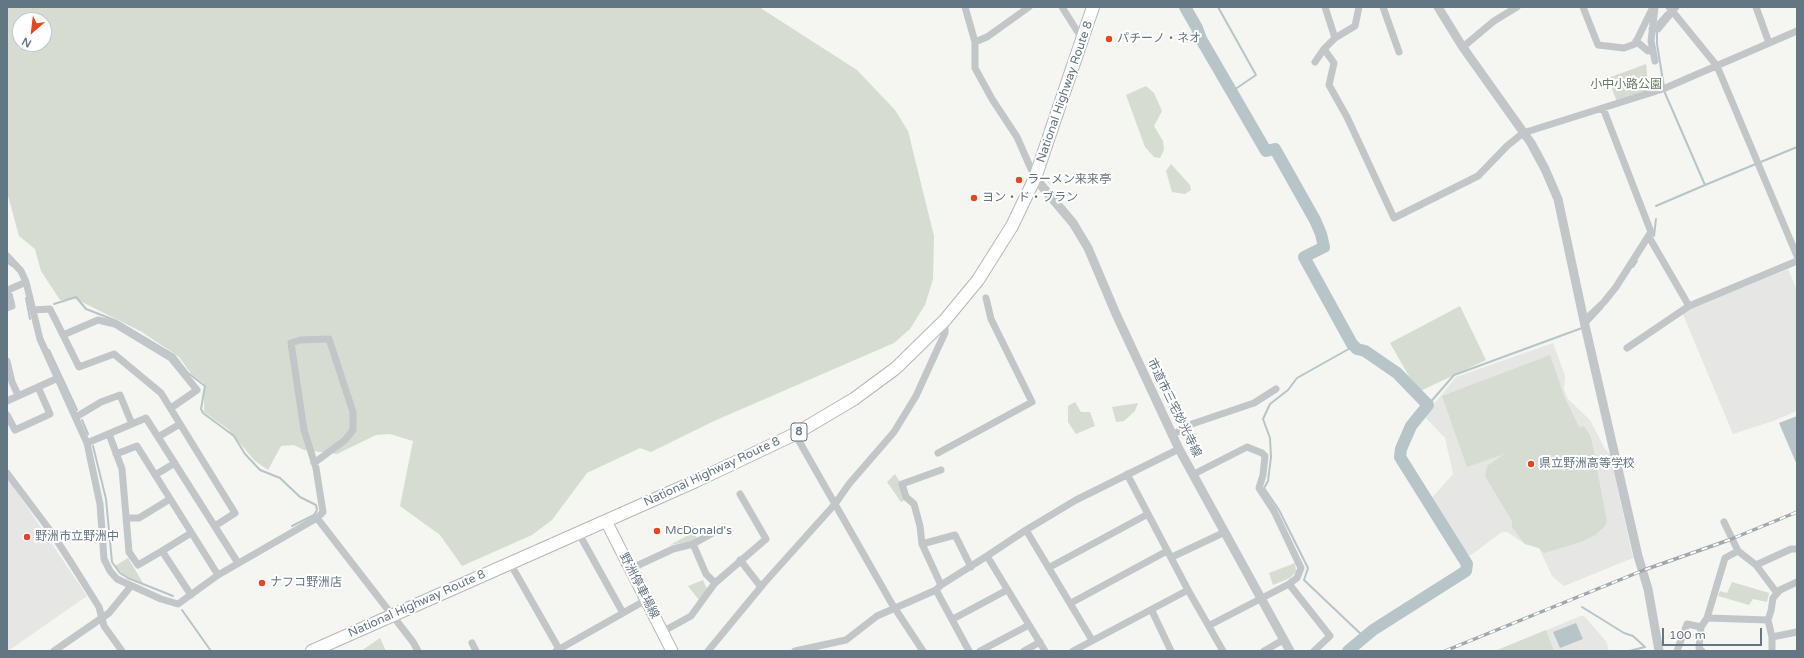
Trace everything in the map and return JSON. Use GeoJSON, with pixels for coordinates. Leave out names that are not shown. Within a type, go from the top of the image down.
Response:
{"type":"FeatureCollection","features":[{"type":"Feature","properties":{"kind":"highway","name":"National Highway Route 8"},"geometry":{"type":"LineString","coordinates":[[312,651],[795,434],[876,384],[896,368],[945,320],[996,254],[1021,209],[1051,136],[1093,7]]}},
{"type":"Feature","properties":{"kind":"main road","name":"野洲停車場線"},"geometry":{"type":"LineString","coordinates":[[606,520],[672,651]]}},
{"type":"Feature","properties":{"kind":"street"},"geometry":{"type":"LineString","coordinates":[[965,7],[975,42],[975,68],[992,99],[1017,137],[1035,178]]}},
{"type":"Feature","properties":{"kind":"street"},"geometry":{"type":"LineString","coordinates":[[975,42],[987,37],[1029,7]]}},
{"type":"Feature","properties":{"kind":"street"},"geometry":{"type":"LineString","coordinates":[[1062,7],[1079,34],[1083,36]]}},
{"type":"Feature","properties":{"kind":"street"},"geometry":{"type":"LineString","coordinates":[[1325,7],[1335,38]]}},
{"type":"Feature","properties":{"kind":"street"},"geometry":{"type":"LineString","coordinates":[[1315,62],[1324,49],[1335,38],[1355,26],[1360,7]]}},
{"type":"Feature","properties":{"kind":"street"},"geometry":{"type":"LineString","coordinates":[[1383,7],[1399,52]]}},
{"type":"Feature","properties":{"kind":"street"},"geometry":{"type":"LineString","coordinates":[[1438,7],[1462,47],[1523,133],[1545,169],[1558,199],[1584,321],[1638,556],[1648,589],[1659,651]]}},
{"type":"Feature","properties":{"kind":"street"},"geometry":{"type":"LineString","coordinates":[[1462,47],[1494,20],[1517,7]]}},
{"type":"Feature","properties":{"kind":"street"},"geometry":{"type":"LineString","coordinates":[[1583,7],[1598,45],[1624,48],[1630,47],[1636,41],[1654,7]]}},
{"type":"Feature","properties":{"kind":"street"},"geometry":{"type":"LineString","coordinates":[[1654,7],[1651,40],[1656,61]]}},
{"type":"Feature","properties":{"kind":"street"},"geometry":{"type":"LineString","coordinates":[[1756,7],[1770,43]]}},
{"type":"Feature","properties":{"kind":"street"},"geometry":{"type":"LineString","coordinates":[[1652,29],[1658,29],[1673,8],[1717,66],[1797,256]]}},
{"type":"Feature","properties":{"kind":"street"},"geometry":{"type":"LineString","coordinates":[[1324,49],[1334,63],[1329,85],[1347,117],[1394,218],[1478,176],[1507,146],[1523,133],[1663,89],[1797,31]]}},
{"type":"Feature","properties":{"kind":"street"},"geometry":{"type":"LineString","coordinates":[[1636,41],[1648,51],[1653,50]]}},
{"type":"Feature","properties":{"kind":"street"},"geometry":{"type":"LineString","coordinates":[[1584,321],[1608,297],[1651,232],[1603,108]]}},
{"type":"Feature","properties":{"kind":"street","name":"市道市三宅妙光寺線"},"geometry":{"type":"LineString","coordinates":[[1035,178],[1073,223],[1088,248],[1116,314],[1178,449],[1194,474],[1290,651]]}},
{"type":"Feature","properties":{"kind":"street"},"geometry":{"type":"LineString","coordinates":[[1649,237],[1689,306]]}},
{"type":"Feature","properties":{"kind":"street"},"geometry":{"type":"LineString","coordinates":[[7,256],[21,270],[26,282],[40,339],[87,442],[100,504],[104,559],[110,571],[117,578],[131,586],[178,604],[218,575],[317,518],[323,512],[314,463],[304,430],[290,343],[300,340],[329,339],[353,412],[353,430],[346,440],[314,463]]}},
{"type":"Feature","properties":{"kind":"street"},"geometry":{"type":"LineString","coordinates":[[1627,348],[1689,306],[1797,261]]}},
{"type":"Feature","properties":{"kind":"street"},"geometry":{"type":"LineString","coordinates":[[7,308],[12,306],[8,290],[26,282]]}},
{"type":"Feature","properties":{"kind":"street"},"geometry":{"type":"LineString","coordinates":[[938,453],[1032,402],[991,320],[986,298]]}},
{"type":"Feature","properties":{"kind":"street"},"geometry":{"type":"LineString","coordinates":[[33,310],[50,309],[79,367],[114,354],[161,392],[235,513],[215,526]]}},
{"type":"Feature","properties":{"kind":"street"},"geometry":{"type":"LineString","coordinates":[[63,335],[98,320],[115,324],[171,358],[197,390],[171,408]]}},
{"type":"Feature","properties":{"kind":"street"},"geometry":{"type":"LineString","coordinates":[[708,651],[761,587],[835,504],[904,418],[945,333],[945,320]]}},
{"type":"Feature","properties":{"kind":"street"},"geometry":{"type":"LineString","coordinates":[[7,361],[12,382],[18,395]]}},
{"type":"Feature","properties":{"kind":"street"},"geometry":{"type":"LineString","coordinates":[[7,401],[58,378]]}},
{"type":"Feature","properties":{"kind":"street"},"geometry":{"type":"LineString","coordinates":[[7,415],[15,430],[50,414],[38,387]]}},
{"type":"Feature","properties":{"kind":"street"},"geometry":{"type":"LineString","coordinates":[[1172,435],[1192,424],[1254,403],[1276,389]]}},
{"type":"Feature","properties":{"kind":"street"},"geometry":{"type":"LineString","coordinates":[[76,417],[101,402],[120,395],[132,424]]}},
{"type":"Feature","properties":{"kind":"street"},"geometry":{"type":"LineString","coordinates":[[87,442],[146,418],[238,563]]}},
{"type":"Feature","properties":{"kind":"street"},"geometry":{"type":"LineString","coordinates":[[158,437],[180,424]]}},
{"type":"Feature","properties":{"kind":"street"},"geometry":{"type":"LineString","coordinates":[[108,434],[122,469],[129,552],[138,565],[191,533]]}},
{"type":"Feature","properties":{"kind":"street"},"geometry":{"type":"LineString","coordinates":[[795,434],[896,609],[923,651]]}},
{"type":"Feature","properties":{"kind":"street"},"geometry":{"type":"LineString","coordinates":[[116,454],[137,446],[218,575]]}},
{"type":"Feature","properties":{"kind":"street"},"geometry":{"type":"LineString","coordinates":[[1194,474],[1247,447],[1262,453],[1265,456],[1263,474],[1258,488],[1274,510],[1301,568],[1297,578],[1289,584],[1210,625]]}},
{"type":"Feature","properties":{"kind":"street"},"geometry":{"type":"LineString","coordinates":[[795,651],[846,640],[877,616],[896,609],[938,588],[1026,530],[1076,500],[1178,449]]}},
{"type":"Feature","properties":{"kind":"street"},"geometry":{"type":"LineString","coordinates":[[155,475],[175,463]]}},
{"type":"Feature","properties":{"kind":"street"},"geometry":{"type":"LineString","coordinates":[[942,470],[902,484],[906,498],[914,504],[920,526],[922,544],[938,588],[969,651]]}},
{"type":"Feature","properties":{"kind":"street"},"geometry":{"type":"LineString","coordinates":[[7,473],[52,533],[99,607],[100,618],[122,651]]}},
{"type":"Feature","properties":{"kind":"street"},"geometry":{"type":"LineString","coordinates":[[1127,474],[1188,590],[1210,625],[1223,651]]}},
{"type":"Feature","properties":{"kind":"street"},"geometry":{"type":"LineString","coordinates":[[662,632],[691,616],[715,583],[766,539],[740,494]]}},
{"type":"Feature","properties":{"kind":"street"},"geometry":{"type":"LineString","coordinates":[[126,518],[139,518],[170,499]]}},
{"type":"Feature","properties":{"kind":"street"},"geometry":{"type":"LineString","coordinates":[[1050,567],[1148,514]]}},
{"type":"Feature","properties":{"kind":"street"},"geometry":{"type":"LineString","coordinates":[[317,518],[413,642],[418,651]]}},
{"type":"Feature","properties":{"kind":"street"},"geometry":{"type":"LineString","coordinates":[[1724,522],[1738,551],[1756,565],[1777,593]]}},
{"type":"Feature","properties":{"kind":"street"},"geometry":{"type":"LineString","coordinates":[[630,568],[673,549],[693,544],[720,529]]}},
{"type":"Feature","properties":{"kind":"street"},"geometry":{"type":"LineString","coordinates":[[1026,530],[1050,567],[1092,640]]}},
{"type":"Feature","properties":{"kind":"street"},"geometry":{"type":"LineString","coordinates":[[578,532],[623,613]]}},
{"type":"Feature","properties":{"kind":"street"},"geometry":{"type":"LineString","coordinates":[[1071,603],[1170,554],[1225,532]]}},
{"type":"Feature","properties":{"kind":"street"},"geometry":{"type":"LineString","coordinates":[[922,544],[955,535],[971,566]]}},
{"type":"Feature","properties":{"kind":"street"},"geometry":{"type":"LineString","coordinates":[[693,544],[706,574],[715,583]]}},
{"type":"Feature","properties":{"kind":"street"},"geometry":{"type":"LineString","coordinates":[[1756,565],[1791,549],[1797,549]]}},
{"type":"Feature","properties":{"kind":"street"},"geometry":{"type":"LineString","coordinates":[[162,551],[191,595]]}},
{"type":"Feature","properties":{"kind":"street"},"geometry":{"type":"LineString","coordinates":[[1702,651],[1699,648],[1701,627],[1707,618],[1725,558],[1738,551]]}},
{"type":"Feature","properties":{"kind":"street"},"geometry":{"type":"LineString","coordinates":[[987,556],[1045,651]]}},
{"type":"Feature","properties":{"kind":"street"},"geometry":{"type":"LineString","coordinates":[[740,560],[761,587]]}},
{"type":"Feature","properties":{"kind":"street"},"geometry":{"type":"LineString","coordinates":[[510,563],[558,650],[646,600]]}},
{"type":"Feature","properties":{"kind":"street"},"geometry":{"type":"LineString","coordinates":[[1772,651],[1772,637],[1768,620],[1773,598],[1777,593],[1797,582]]}},
{"type":"Feature","properties":{"kind":"street"},"geometry":{"type":"LineString","coordinates":[[1289,584],[1330,636],[1314,651]]}},
{"type":"Feature","properties":{"kind":"street"},"geometry":{"type":"LineString","coordinates":[[54,651],[109,613],[131,586]]}},
{"type":"Feature","properties":{"kind":"street"},"geometry":{"type":"LineString","coordinates":[[952,619],[1007,590]]}},
{"type":"Feature","properties":{"kind":"street"},"geometry":{"type":"LineString","coordinates":[[1073,651],[1092,640],[1152,611],[1188,590]]}},
{"type":"Feature","properties":{"kind":"street"},"geometry":{"type":"LineString","coordinates":[[1152,611],[1169,650]]}},
{"type":"Feature","properties":{"kind":"street"},"geometry":{"type":"LineString","coordinates":[[1707,618],[1768,620]]}},
{"type":"Feature","properties":{"kind":"street"},"geometry":{"type":"LineString","coordinates":[[1677,651],[1687,624],[1701,627]]}},
{"type":"Feature","properties":{"kind":"street"},"geometry":{"type":"LineString","coordinates":[[980,651],[1029,626]]}},
{"type":"Feature","properties":{"kind":"street"},"geometry":{"type":"LineString","coordinates":[[1772,637],[1797,632]]}},
{"type":"Feature","properties":{"kind":"street"},"geometry":{"type":"LineString","coordinates":[[1264,651],[1283,640]]}},
{"type":"Feature","properties":{"kind":"street"},"geometry":{"type":"LineString","coordinates":[[1024,651],[1040,642]]}},
{"type":"Feature","properties":{"kind":"street"},"geometry":{"type":"LineString","coordinates":[[472,643],[476,651]]}},
{"type":"Feature","properties":{"kind":"shaded area"},"geometry":{"type":"Polygon","coordinates":[[[1788,269],[1797,290],[1797,411],[1773,421],[1733,434],[1682,312],[1788,269]]]}},
{"type":"Feature","properties":{"kind":"shaded area","name":"県立野洲高等学校"},"geometry":{"type":"Polygon","coordinates":[[[1553,343],[1565,376],[1564,389],[1568,399],[1590,420],[1605,449],[1610,454],[1633,558],[1564,586],[1552,576],[1539,548],[1525,544],[1507,532],[1502,532],[1471,555],[1466,555],[1430,500],[1453,474],[1445,438],[1424,416],[1456,377],[1553,343]]]}},
{"type":"Feature","properties":{"kind":"shaded area"},"geometry":{"type":"Polygon","coordinates":[[[1797,416],[1797,465],[1779,423],[1797,416]]]}},
{"type":"Feature","properties":{"kind":"shaded area","name":"野洲市立野洲中"},"geometry":{"type":"Polygon","coordinates":[[[7,477],[87,596],[8,651],[7,651],[7,477]]]}},
{"type":"Feature","properties":{"kind":"shaded area"},"geometry":{"type":"Polygon","coordinates":[[[1584,616],[1606,641],[1609,651],[1495,651],[1584,616]]]}},
{"type":"Feature","properties":{"kind":"shaded area"},"geometry":{"type":"Polygon","coordinates":[[[1576,623],[1583,639],[1560,648],[1553,632],[1576,623]]]}},
{"type":"Feature","properties":{"kind":"green space"},"geometry":{"type":"Polygon","coordinates":[[[7,7],[761,7],[857,70],[895,110],[908,131],[934,236],[933,279],[925,305],[910,329],[894,343],[714,421],[651,452],[640,448],[587,473],[552,520],[532,535],[462,566],[440,535],[400,506],[413,441],[390,434],[376,435],[337,454],[304,450],[294,445],[281,446],[268,470],[255,461],[228,429],[204,412],[204,383],[192,375],[179,357],[142,332],[76,299],[60,300],[41,271],[35,249],[19,236],[7,192],[7,7]]]}},
{"type":"Feature","properties":{"kind":"green space","name":"小中小路公園"},"geometry":{"type":"Polygon","coordinates":[[[1646,64],[1649,90],[1617,102],[1608,78],[1646,64]]]}},
{"type":"Feature","properties":{"kind":"green space"},"geometry":{"type":"Polygon","coordinates":[[[1146,86],[1154,93],[1162,111],[1154,126],[1163,141],[1164,150],[1160,158],[1154,157],[1145,147],[1126,95],[1146,86]]]}},
{"type":"Feature","properties":{"kind":"green space"},"geometry":{"type":"Polygon","coordinates":[[[1171,164],[1190,185],[1191,190],[1185,194],[1172,192],[1166,171],[1171,164]]]}},
{"type":"Feature","properties":{"kind":"green space"},"geometry":{"type":"Polygon","coordinates":[[[1460,306],[1486,360],[1418,392],[1390,343],[1460,306]]]}},
{"type":"Feature","properties":{"kind":"green space","name":"県立野洲高等学校"},"geometry":{"type":"Polygon","coordinates":[[[1550,355],[1564,396],[1579,427],[1584,426],[1591,437],[1607,522],[1595,535],[1581,542],[1544,553],[1539,548],[1525,544],[1512,527],[1512,521],[1485,476],[1487,466],[1504,454],[1467,467],[1442,396],[1550,355]]]}},
{"type":"Feature","properties":{"kind":"green space"},"geometry":{"type":"Polygon","coordinates":[[[1075,402],[1081,412],[1090,412],[1095,426],[1076,434],[1068,422],[1068,406],[1075,402]]]}},
{"type":"Feature","properties":{"kind":"green space"},"geometry":{"type":"Polygon","coordinates":[[[1138,403],[1135,411],[1124,421],[1116,422],[1112,407],[1138,403]]]}},
{"type":"Feature","properties":{"kind":"green space"},"geometry":{"type":"Polygon","coordinates":[[[895,474],[900,482],[905,500],[901,502],[887,482],[895,474]]]}},
{"type":"Feature","properties":{"kind":"green space"},"geometry":{"type":"Polygon","coordinates":[[[694,532],[698,540],[670,545],[694,532]]]}},
{"type":"Feature","properties":{"kind":"green space"},"geometry":{"type":"Polygon","coordinates":[[[128,558],[143,583],[124,575],[115,566],[128,558]]]}},
{"type":"Feature","properties":{"kind":"green space"},"geometry":{"type":"Polygon","coordinates":[[[1295,563],[1296,572],[1290,578],[1273,585],[1269,573],[1295,563]]]}},
{"type":"Feature","properties":{"kind":"green space"},"geometry":{"type":"Polygon","coordinates":[[[703,580],[707,589],[699,600],[688,586],[703,580]]]}},
{"type":"Feature","properties":{"kind":"green space"},"geometry":{"type":"Polygon","coordinates":[[[1732,582],[1769,593],[1767,602],[1753,599],[1749,605],[1718,596],[1720,591],[1727,593],[1732,582]]]}},
{"type":"Feature","properties":{"kind":"green space"},"geometry":{"type":"Polygon","coordinates":[[[1546,630],[1554,651],[1495,651],[1546,630]]]}},
{"type":"Feature","properties":{"kind":"green space"},"geometry":{"type":"Polygon","coordinates":[[[380,638],[386,651],[361,651],[380,638]]]}},
{"type":"Feature","properties":{"kind":"waterway"},"geometry":{"type":"LineString","coordinates":[[1185,7],[1197,28],[1201,39],[1266,151],[1275,149],[1315,220],[1321,234],[1324,247],[1304,257],[1352,344],[1357,349],[1365,351],[1397,373],[1428,405],[1411,426],[1401,449],[1400,457],[1467,564],[1466,571],[1373,630],[1348,651]]}},
{"type":"Feature","properties":{"kind":"waterway"},"geometry":{"type":"LineString","coordinates":[[1218,7],[1256,75],[1231,92]]}},
{"type":"Feature","properties":{"kind":"waterway"},"geometry":{"type":"LineString","coordinates":[[1657,26],[1658,22],[1667,12]]}},
{"type":"Feature","properties":{"kind":"waterway"},"geometry":{"type":"LineString","coordinates":[[1656,206],[1705,185],[1665,93],[1657,44],[1657,30]]}},
{"type":"Feature","properties":{"kind":"waterway"},"geometry":{"type":"LineString","coordinates":[[1705,185],[1797,147]]}},
{"type":"Feature","properties":{"kind":"waterway"},"geometry":{"type":"LineString","coordinates":[[1654,236],[1656,219]]}},
{"type":"Feature","properties":{"kind":"waterway"},"geometry":{"type":"LineString","coordinates":[[1633,267],[1637,261]]}},
{"type":"Feature","properties":{"kind":"waterway"},"geometry":{"type":"LineString","coordinates":[[7,262],[12,266]]}},
{"type":"Feature","properties":{"kind":"waterway"},"geometry":{"type":"LineString","coordinates":[[54,304],[76,297],[86,309],[117,321],[174,355],[188,373],[205,386],[201,409],[203,413],[234,436],[245,454],[260,470],[280,478],[300,497],[316,505],[317,510],[314,515],[292,526]]}},
{"type":"Feature","properties":{"kind":"waterway"},"geometry":{"type":"LineString","coordinates":[[26,298],[30,319]]}},
{"type":"Feature","properties":{"kind":"waterway"},"geometry":{"type":"LineString","coordinates":[[1588,323],[1603,307]]}},
{"type":"Feature","properties":{"kind":"waterway"},"geometry":{"type":"LineString","coordinates":[[1428,405],[1454,375],[1582,328]]}},
{"type":"Feature","properties":{"kind":"waterway"},"geometry":{"type":"LineString","coordinates":[[1354,346],[1297,378],[1288,390],[1270,404],[1263,419],[1270,438],[1271,457],[1268,481],[1264,488],[1279,510],[1308,568],[1304,580],[1364,637]]}},
{"type":"Feature","properties":{"kind":"waterway"},"geometry":{"type":"LineString","coordinates":[[49,350],[77,410]]}},
{"type":"Feature","properties":{"kind":"waterway"},"geometry":{"type":"LineString","coordinates":[[82,420],[88,434]]}},
{"type":"Feature","properties":{"kind":"waterway"},"geometry":{"type":"LineString","coordinates":[[93,446],[106,499],[112,562],[120,573],[128,578],[173,596]]}},
{"type":"Feature","properties":{"kind":"waterway"},"geometry":{"type":"LineString","coordinates":[[1582,607],[1624,633],[1633,636],[1645,647],[1629,651]]}},
{"type":"Feature","properties":{"kind":"waterway"},"geometry":{"type":"LineString","coordinates":[[182,610],[211,651]]}},
{"type":"Feature","properties":{"kind":"railway"},"geometry":{"type":"LineString","coordinates":[[1445,651],[1644,570],[1729,540],[1797,512]]}},
{"type":"Feature","properties":{"kind":"place","name":"パチーノ・ネオ"},"geometry":{"type":"Point","coordinates":[1109,39]}},
{"type":"Feature","properties":{"kind":"place","name":"ラーメン来来亭"},"geometry":{"type":"Point","coordinates":[1019,180]}},
{"type":"Feature","properties":{"kind":"place","name":"ヨン・ド・ブラン"},"geometry":{"type":"Point","coordinates":[974,198]}},
{"type":"Feature","properties":{"kind":"place","name":"県立野洲高等学校"},"geometry":{"type":"Point","coordinates":[1531,464]}},
{"type":"Feature","properties":{"kind":"place","name":"McDonald's"},"geometry":{"type":"Point","coordinates":[657,531]}},
{"type":"Feature","properties":{"kind":"place","name":"野洲市立野洲中"},"geometry":{"type":"Point","coordinates":[27,537]}},
{"type":"Feature","properties":{"kind":"place","name":"ナフコ野洲店"},"geometry":{"type":"Point","coordinates":[262,583]}}]}
